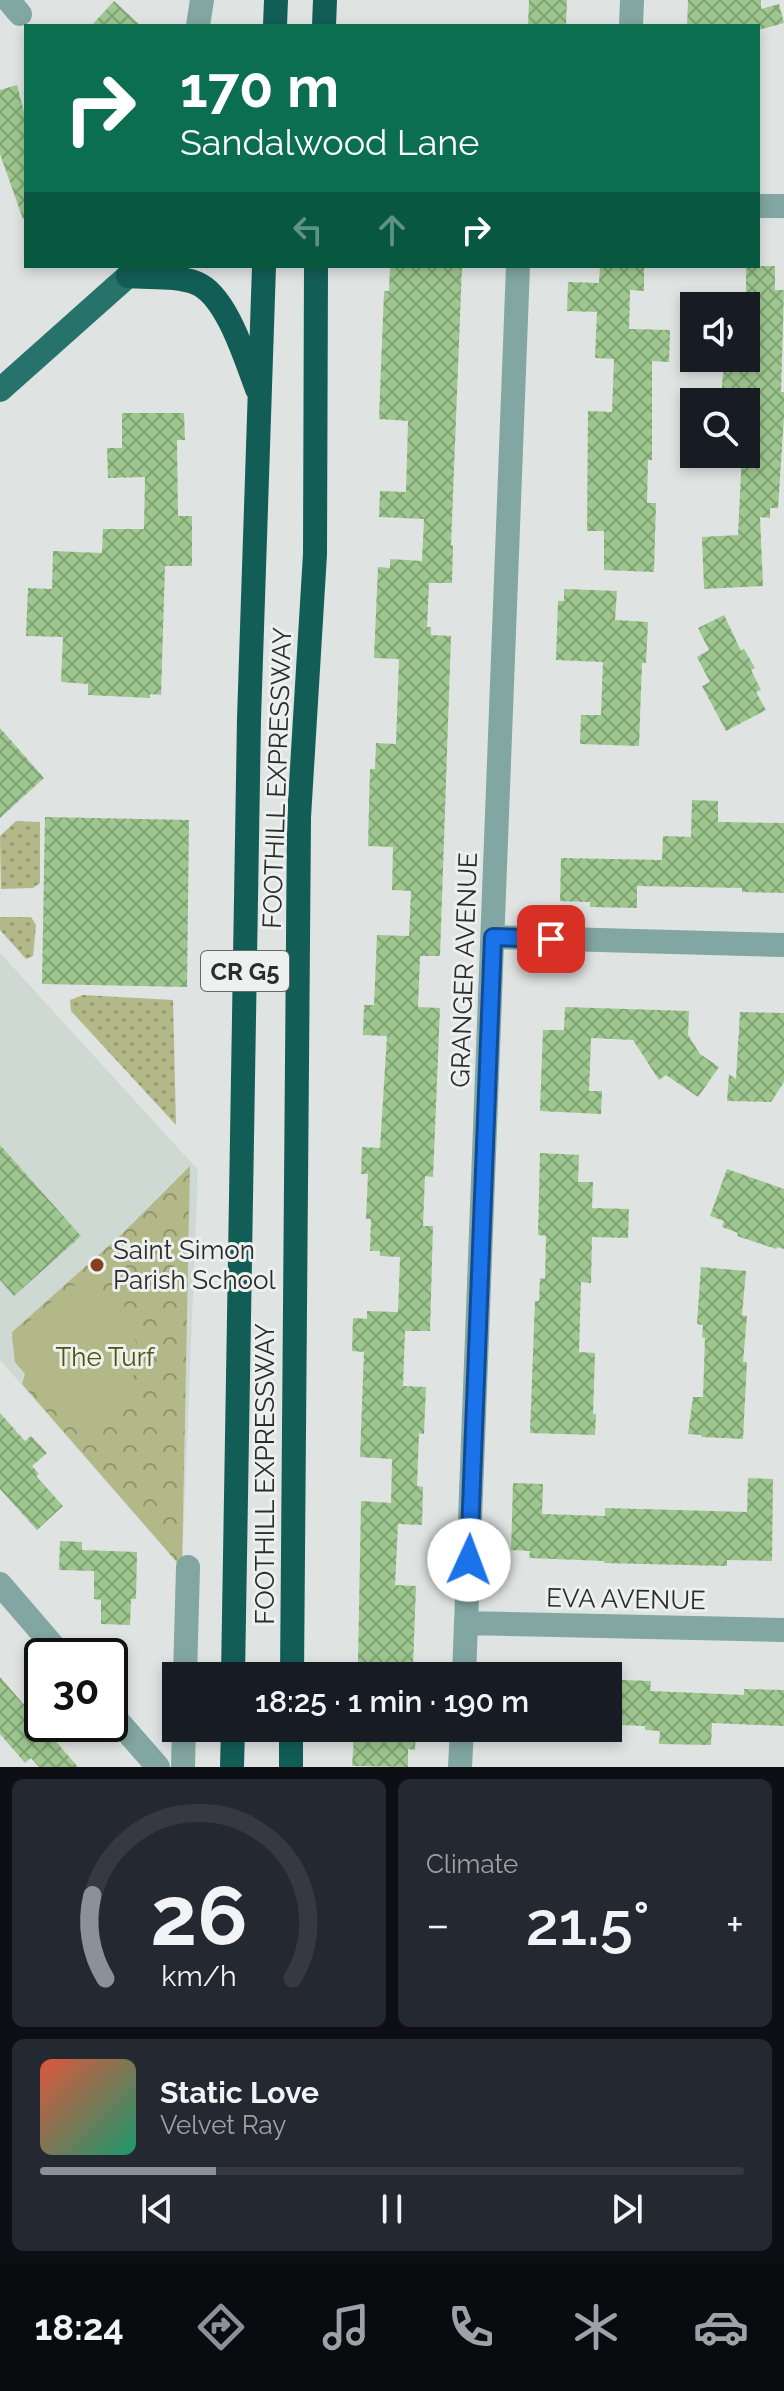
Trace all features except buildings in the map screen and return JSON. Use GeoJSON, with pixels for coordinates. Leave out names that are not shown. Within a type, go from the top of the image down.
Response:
{"type":"FeatureCollection","features":[{"type":"Feature","properties":{"kind":"highway"},"geometry":{"type":"LineString","coordinates":[[275,24],[276,0]]}},
{"type":"Feature","properties":{"kind":"highway"},"geometry":{"type":"LineString","coordinates":[[324,24],[325,0]]}},
{"type":"Feature","properties":{"kind":"highway","name":"FOOTHILL EXPRESSWAY"},"geometry":{"type":"LineString","coordinates":[[233,1662],[249,719],[264,268]]}},
{"type":"Feature","properties":{"kind":"highway","name":"FOOTHILL EXPRESSWAY"},"geometry":{"type":"LineString","coordinates":[[292,1662],[299,817],[315,554],[316,268]]}},
{"type":"Feature","properties":{"kind":"highway"},"geometry":{"type":"LineString","coordinates":[[132,269],[203,287],[219,303],[233,329],[261,399]]}},
{"type":"Feature","properties":{"kind":"highway"},"geometry":{"type":"LineString","coordinates":[[232,1767],[233,1742]]}},
{"type":"Feature","properties":{"kind":"highway"},"geometry":{"type":"LineString","coordinates":[[291,1742],[291,1767]]}},
{"type":"Feature","properties":{"kind":"main road"},"geometry":{"type":"LineString","coordinates":[[0,390],[132,269]]}},
{"type":"Feature","properties":{"kind":"street"},"geometry":{"type":"LineString","coordinates":[[198,24],[202,0]]}},
{"type":"Feature","properties":{"kind":"street"},"geometry":{"type":"LineString","coordinates":[[631,24],[632,0]]}},
{"type":"Feature","properties":{"kind":"street"},"geometry":{"type":"LineString","coordinates":[[760,206],[784,206]]}},
{"type":"Feature","properties":{"kind":"street","name":"GRANGER AVENUE"},"geometry":{"type":"LineString","coordinates":[[465,1662],[518,268]]}},
{"type":"Feature","properties":{"kind":"street"},"geometry":{"type":"LineString","coordinates":[[493,937],[784,945]]}},
{"type":"Feature","properties":{"kind":"street"},"geometry":{"type":"LineString","coordinates":[[185,1662],[188,1567]]}},
{"type":"Feature","properties":{"kind":"street"},"geometry":{"type":"LineString","coordinates":[[0,1584],[46,1638]]}},
{"type":"Feature","properties":{"kind":"street","name":"EVA AVENUE"},"geometry":{"type":"LineString","coordinates":[[466,1623],[784,1630]]}},
{"type":"Feature","properties":{"kind":"street"},"geometry":{"type":"LineString","coordinates":[[128,1733],[158,1767]]}},
{"type":"Feature","properties":{"kind":"street"},"geometry":{"type":"LineString","coordinates":[[183,1767],[184,1742]]}},
{"type":"Feature","properties":{"kind":"street"},"geometry":{"type":"LineString","coordinates":[[460,1767],[461,1742]]}},
{"type":"Feature","properties":{"kind":"shaded area","name":"Saint Simon Parish School"},"geometry":{"type":"Polygon","coordinates":[[[0,953],[198,1170],[182,1568],[0,1360],[0,953]]]}},
{"type":"Feature","properties":{"kind":"green space"},"geometry":{"type":"Polygon","coordinates":[[[16,821],[40,822],[40,883],[33,888],[1,889],[0,836],[16,821]]]}},
{"type":"Feature","properties":{"kind":"green space"},"geometry":{"type":"Polygon","coordinates":[[[0,917],[31,917],[36,925],[33,956],[26,959],[0,930],[0,917]]]}},
{"type":"Feature","properties":{"kind":"green space"},"geometry":{"type":"Polygon","coordinates":[[[83,995],[173,1000],[176,1125],[71,1011],[70,1000],[83,995]]]}},
{"type":"Feature","properties":{"kind":"green space","name":"The Turf"},"geometry":{"type":"Polygon","coordinates":[[[190,1166],[182,1568],[22,1384],[25,1374],[15,1362],[12,1332],[121,1235],[190,1166]]]}},
{"type":"Feature","properties":{"kind":"green space"},"geometry":{"type":"Polygon","coordinates":[[[71,1285],[121,1296],[141,1358],[118,1411],[81,1432],[15,1362],[12,1336],[71,1285]]]}},
{"type":"Feature","properties":{"kind":"place","name":"Saint Simon Parish School"},"geometry":{"type":"Point","coordinates":[97,1265]}},
{"type":"Feature","properties":{"kind":"route"},"geometry":{"type":"LineString","coordinates":[[469,1560],[493,937],[551,939]]}}]}
